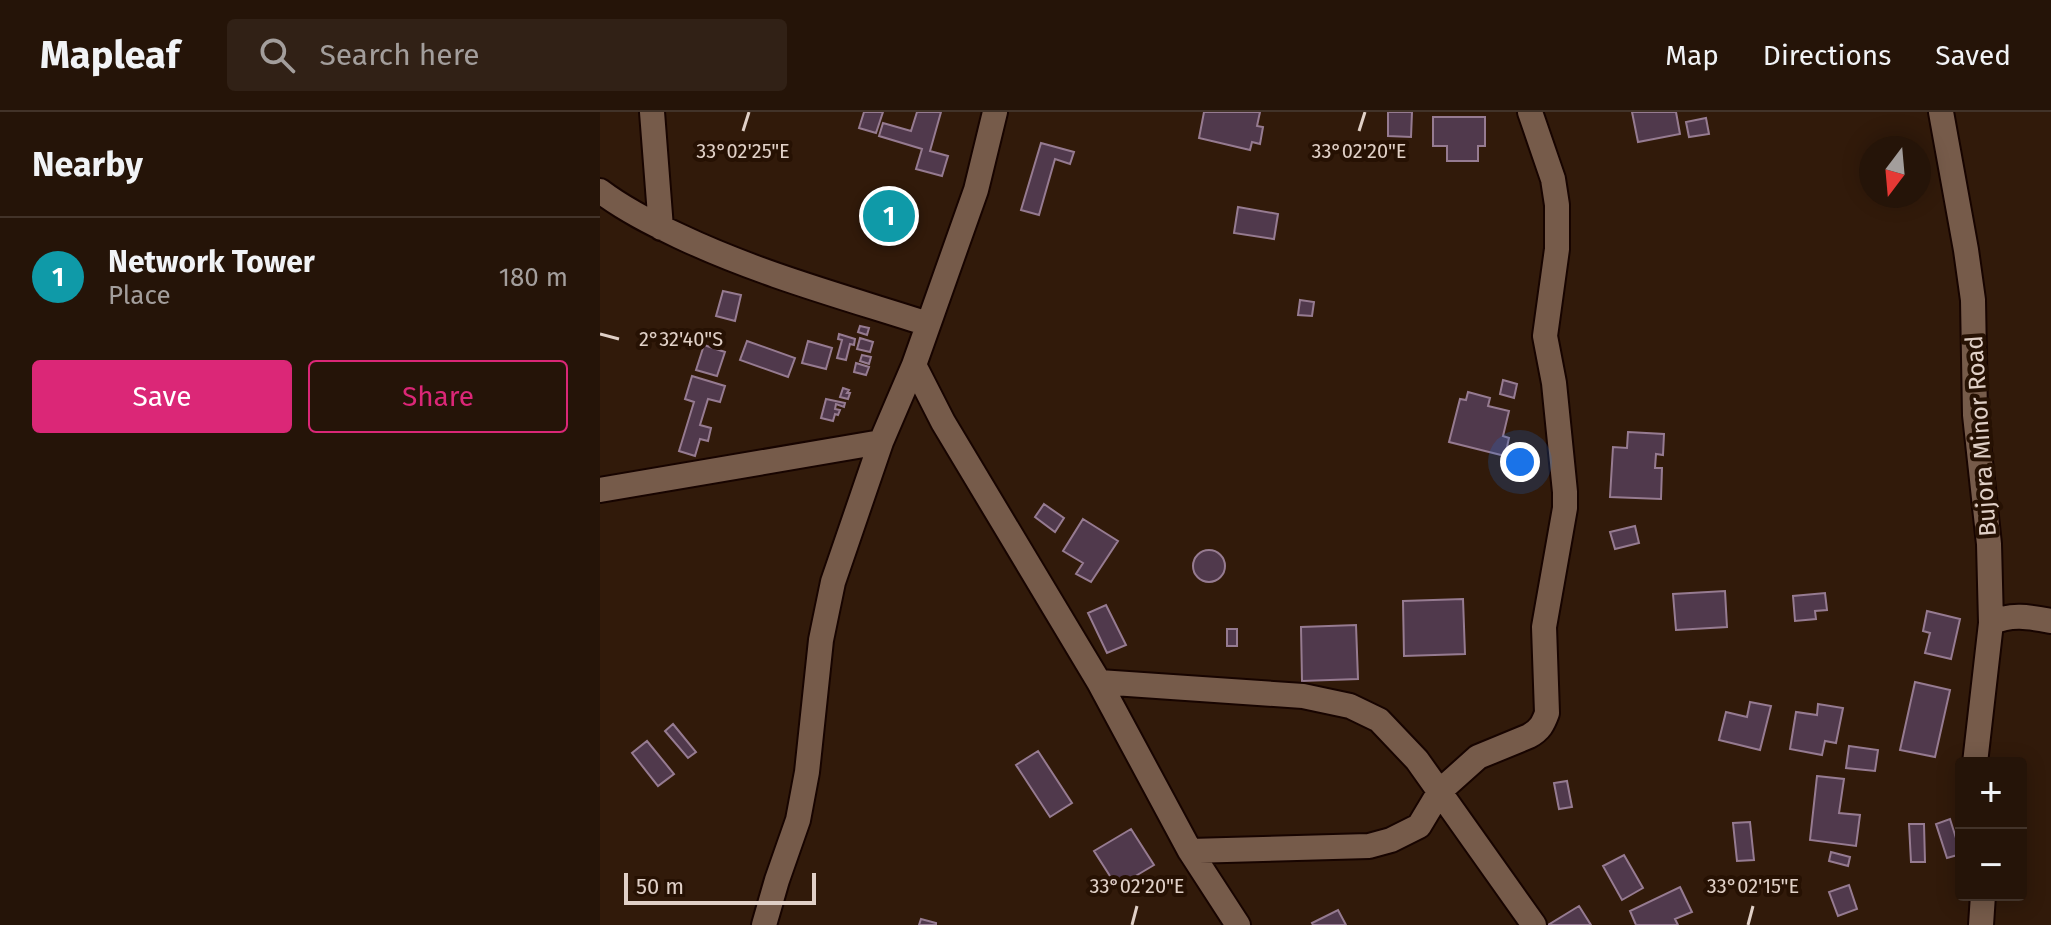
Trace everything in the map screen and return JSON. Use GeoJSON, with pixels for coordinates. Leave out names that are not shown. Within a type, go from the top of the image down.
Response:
{"type":"FeatureCollection","features":[{"type":"Feature","properties":{"kind":"street"},"geometry":{"type":"LineString","coordinates":[[652,112],[661,228]]}},
{"type":"Feature","properties":{"kind":"street"},"geometry":{"type":"LineString","coordinates":[[764,925],[800,808],[807,772],[821,640],[833,582],[881,442],[914,365],[976,190],[995,112]]}},
{"type":"Feature","properties":{"kind":"street"},"geometry":{"type":"LineString","coordinates":[[1190,851],[1369,846],[1391,840],[1419,826],[1440,791],[1478,757],[1537,731],[1543,724],[1547,713],[1543,637],[1565,492],[1554,383],[1545,336],[1557,249],[1557,205],[1553,179],[1530,112]]}},
{"type":"Feature","properties":{"kind":"street","name":"Bujora Minor Road"},"geometry":{"type":"LineString","coordinates":[[1942,112],[1973,300],[1975,415],[1989,544],[1991,623],[1976,757]]}},
{"type":"Feature","properties":{"kind":"street"},"geometry":{"type":"LineString","coordinates":[[600,191],[633,214],[724,257],[928,324]]}},
{"type":"Feature","properties":{"kind":"street"},"geometry":{"type":"LineString","coordinates":[[914,365],[943,422],[1099,682],[1190,851],[1238,925]]}},
{"type":"Feature","properties":{"kind":"street"},"geometry":{"type":"LineString","coordinates":[[600,490],[881,442]]}},
{"type":"Feature","properties":{"kind":"street"},"geometry":{"type":"LineString","coordinates":[[1991,623],[2014,616],[2051,621]]}},
{"type":"Feature","properties":{"kind":"street"},"geometry":{"type":"LineString","coordinates":[[1099,682],[1303,696],[1331,700],[1379,720],[1417,760],[1534,925]]}},
{"type":"Feature","properties":{"kind":"street"},"geometry":{"type":"LineString","coordinates":[[1981,925],[1983,901]]}},
{"type":"Feature","properties":{"kind":"building"},"geometry":{"type":"Polygon","coordinates":[[[864,112],[883,112],[876,133],[859,128],[864,112]]]}},
{"type":"Feature","properties":{"kind":"building"},"geometry":{"type":"Polygon","coordinates":[[[917,112],[941,112],[930,151],[948,156],[942,176],[916,169],[922,149],[879,136],[883,123],[911,131],[917,112]]]}},
{"type":"Feature","properties":{"kind":"building"},"geometry":{"type":"Polygon","coordinates":[[[1204,112],[1260,112],[1257,126],[1263,127],[1260,144],[1252,142],[1250,150],[1199,138],[1204,112]]]}},
{"type":"Feature","properties":{"kind":"building"},"geometry":{"type":"Polygon","coordinates":[[[1388,112],[1412,112],[1411,137],[1388,136],[1388,112]]]}},
{"type":"Feature","properties":{"kind":"building"},"geometry":{"type":"Polygon","coordinates":[[[1632,112],[1676,112],[1680,134],[1638,142],[1632,112]]]}},
{"type":"Feature","properties":{"kind":"building"},"geometry":{"type":"Polygon","coordinates":[[[1433,117],[1485,117],[1485,146],[1478,146],[1478,161],[1447,161],[1447,146],[1433,146],[1433,117]]]}},
{"type":"Feature","properties":{"kind":"building"},"geometry":{"type":"Polygon","coordinates":[[[1706,118],[1709,134],[1689,137],[1686,122],[1706,118]]]}},
{"type":"Feature","properties":{"kind":"building"},"geometry":{"type":"Polygon","coordinates":[[[1041,143],[1074,152],[1070,164],[1055,159],[1039,215],[1021,210],[1041,143]]]}},
{"type":"Feature","properties":{"kind":"building"},"geometry":{"type":"Polygon","coordinates":[[[1238,207],[1278,214],[1274,239],[1234,233],[1238,207]]]}},
{"type":"Feature","properties":{"kind":"building"},"geometry":{"type":"Polygon","coordinates":[[[723,291],[741,295],[735,321],[716,316],[723,291]]]}},
{"type":"Feature","properties":{"kind":"building"},"geometry":{"type":"Polygon","coordinates":[[[1300,300],[1314,302],[1312,316],[1298,315],[1300,300]]]}},
{"type":"Feature","properties":{"kind":"building"},"geometry":{"type":"Polygon","coordinates":[[[860,326],[869,328],[867,335],[858,332],[860,326]]]}},
{"type":"Feature","properties":{"kind":"building"},"geometry":{"type":"Polygon","coordinates":[[[839,334],[855,339],[854,345],[850,344],[846,360],[837,358],[842,340],[838,339],[839,334]]]}},
{"type":"Feature","properties":{"kind":"building"},"geometry":{"type":"Polygon","coordinates":[[[860,338],[873,342],[870,352],[857,349],[860,338]]]}},
{"type":"Feature","properties":{"kind":"building"},"geometry":{"type":"Polygon","coordinates":[[[747,341],[795,358],[788,377],[740,360],[747,341]]]}},
{"type":"Feature","properties":{"kind":"building"},"geometry":{"type":"Polygon","coordinates":[[[808,341],[832,348],[826,369],[802,363],[808,341]]]}},
{"type":"Feature","properties":{"kind":"building"},"geometry":{"type":"Polygon","coordinates":[[[704,345],[725,352],[717,376],[696,370],[704,345]]]}},
{"type":"Feature","properties":{"kind":"building"},"geometry":{"type":"Polygon","coordinates":[[[862,355],[871,357],[869,364],[860,361],[862,355]]]}},
{"type":"Feature","properties":{"kind":"building"},"geometry":{"type":"Polygon","coordinates":[[[856,363],[869,367],[866,375],[854,372],[856,363]]]}},
{"type":"Feature","properties":{"kind":"building"},"geometry":{"type":"Polygon","coordinates":[[[692,376],[725,386],[720,402],[708,399],[700,425],[711,428],[708,441],[700,439],[695,456],[679,451],[694,402],[685,399],[692,376]]]}},
{"type":"Feature","properties":{"kind":"building"},"geometry":{"type":"Polygon","coordinates":[[[1503,380],[1517,384],[1514,398],[1500,394],[1503,380]]]}},
{"type":"Feature","properties":{"kind":"building"},"geometry":{"type":"Polygon","coordinates":[[[843,388],[849,390],[848,399],[840,397],[843,388]]]}},
{"type":"Feature","properties":{"kind":"building"},"geometry":{"type":"Polygon","coordinates":[[[1468,392],[1490,398],[1488,406],[1509,411],[1503,436],[1509,438],[1505,456],[1449,442],[1460,399],[1466,400],[1468,392]]]}},
{"type":"Feature","properties":{"kind":"building"},"geometry":{"type":"Polygon","coordinates":[[[826,399],[845,403],[844,407],[836,404],[835,409],[840,410],[833,421],[821,418],[826,399]]]}},
{"type":"Feature","properties":{"kind":"building"},"geometry":{"type":"Polygon","coordinates":[[[1628,432],[1664,434],[1663,455],[1656,454],[1655,468],[1662,468],[1661,499],[1610,497],[1613,447],[1627,448],[1628,432]]]}},
{"type":"Feature","properties":{"kind":"building"},"geometry":{"type":"Polygon","coordinates":[[[1044,504],[1064,518],[1055,532],[1035,517],[1044,504]]]}},
{"type":"Feature","properties":{"kind":"building"},"geometry":{"type":"Polygon","coordinates":[[[1083,519],[1118,541],[1091,582],[1076,574],[1083,563],[1063,551],[1083,519]]]}},
{"type":"Feature","properties":{"kind":"building"},"geometry":{"type":"Polygon","coordinates":[[[1635,526],[1639,543],[1615,549],[1610,532],[1635,526]]]}},
{"type":"Feature","properties":{"kind":"building"},"geometry":{"type":"Polygon","coordinates":[[[1209,550],[1220,555],[1225,566],[1220,577],[1209,582],[1198,577],[1193,566],[1198,555],[1209,550]]]}},
{"type":"Feature","properties":{"kind":"building"},"geometry":{"type":"Polygon","coordinates":[[[1725,591],[1727,627],[1676,630],[1673,594],[1725,591]]]}},
{"type":"Feature","properties":{"kind":"building"},"geometry":{"type":"Polygon","coordinates":[[[1825,593],[1827,610],[1815,611],[1816,619],[1795,621],[1793,596],[1825,593]]]}},
{"type":"Feature","properties":{"kind":"building"},"geometry":{"type":"Polygon","coordinates":[[[1463,599],[1465,654],[1404,656],[1403,601],[1463,599]]]}},
{"type":"Feature","properties":{"kind":"building"},"geometry":{"type":"Polygon","coordinates":[[[1106,605],[1126,645],[1107,653],[1088,613],[1106,605]]]}},
{"type":"Feature","properties":{"kind":"building"},"geometry":{"type":"Polygon","coordinates":[[[1927,611],[1960,619],[1951,659],[1925,653],[1930,633],[1923,631],[1927,611]]]}},
{"type":"Feature","properties":{"kind":"building"},"geometry":{"type":"Polygon","coordinates":[[[1356,625],[1358,679],[1302,681],[1301,627],[1356,625]]]}},
{"type":"Feature","properties":{"kind":"building"},"geometry":{"type":"Polygon","coordinates":[[[1227,629],[1237,629],[1237,646],[1227,646],[1227,629]]]}},
{"type":"Feature","properties":{"kind":"building"},"geometry":{"type":"Polygon","coordinates":[[[1915,682],[1950,690],[1935,757],[1900,750],[1915,682]]]}},
{"type":"Feature","properties":{"kind":"building"},"geometry":{"type":"Polygon","coordinates":[[[1750,702],[1771,706],[1760,750],[1719,740],[1726,712],[1747,717],[1750,702]]]}},
{"type":"Feature","properties":{"kind":"building"},"geometry":{"type":"Polygon","coordinates":[[[1818,704],[1843,708],[1836,743],[1825,741],[1822,755],[1790,749],[1796,712],[1817,715],[1818,704]]]}},
{"type":"Feature","properties":{"kind":"building"},"geometry":{"type":"Polygon","coordinates":[[[673,724],[696,752],[688,758],[665,731],[673,724]]]}},
{"type":"Feature","properties":{"kind":"building"},"geometry":{"type":"Polygon","coordinates":[[[647,741],[674,774],[658,786],[632,753],[647,741]]]}},
{"type":"Feature","properties":{"kind":"building"},"geometry":{"type":"Polygon","coordinates":[[[1849,746],[1878,750],[1875,771],[1846,768],[1849,746]]]}},
{"type":"Feature","properties":{"kind":"building"},"geometry":{"type":"Polygon","coordinates":[[[1038,751],[1072,803],[1050,817],[1016,765],[1038,751]]]}},
{"type":"Feature","properties":{"kind":"building"},"geometry":{"type":"Polygon","coordinates":[[[1817,776],[1844,779],[1839,813],[1860,815],[1856,846],[1810,840],[1817,776]]]}},
{"type":"Feature","properties":{"kind":"building"},"geometry":{"type":"Polygon","coordinates":[[[1567,781],[1572,807],[1559,809],[1554,783],[1567,781]]]}},
{"type":"Feature","properties":{"kind":"building"},"geometry":{"type":"Polygon","coordinates":[[[1950,819],[1955,835],[1955,856],[1947,858],[1936,824],[1950,819]]]}},
{"type":"Feature","properties":{"kind":"building"},"geometry":{"type":"Polygon","coordinates":[[[1750,822],[1754,860],[1737,861],[1733,823],[1750,822]]]}},
{"type":"Feature","properties":{"kind":"building"},"geometry":{"type":"Polygon","coordinates":[[[1909,824],[1924,824],[1925,862],[1911,862],[1909,824]]]}},
{"type":"Feature","properties":{"kind":"building"},"geometry":{"type":"Polygon","coordinates":[[[1131,829],[1154,865],[1117,887],[1094,851],[1131,829]]]}},
{"type":"Feature","properties":{"kind":"building"},"geometry":{"type":"Polygon","coordinates":[[[1831,852],[1850,857],[1848,866],[1829,861],[1831,852]]]}},
{"type":"Feature","properties":{"kind":"building"},"geometry":{"type":"Polygon","coordinates":[[[1624,855],[1643,888],[1622,900],[1603,866],[1624,855]]]}},
{"type":"Feature","properties":{"kind":"building"},"geometry":{"type":"Polygon","coordinates":[[[1849,885],[1857,909],[1838,916],[1829,892],[1849,885]]]}},
{"type":"Feature","properties":{"kind":"building"},"geometry":{"type":"Polygon","coordinates":[[[1680,887],[1692,912],[1675,919],[1678,925],[1636,925],[1630,911],[1680,887]]]}},
{"type":"Feature","properties":{"kind":"building"},"geometry":{"type":"Polygon","coordinates":[[[1579,906],[1591,925],[1548,925],[1579,906]]]}},
{"type":"Feature","properties":{"kind":"building"},"geometry":{"type":"Polygon","coordinates":[[[1338,910],[1346,925],[1313,925],[1312,923],[1338,910]]]}},
{"type":"Feature","properties":{"kind":"building"},"geometry":{"type":"Polygon","coordinates":[[[921,919],[936,923],[936,925],[919,925],[921,919]]]}},
{"type":"Feature","properties":{"kind":"place","name":"Network Tower"},"geometry":{"type":"Point","coordinates":[889,216]}}]}
